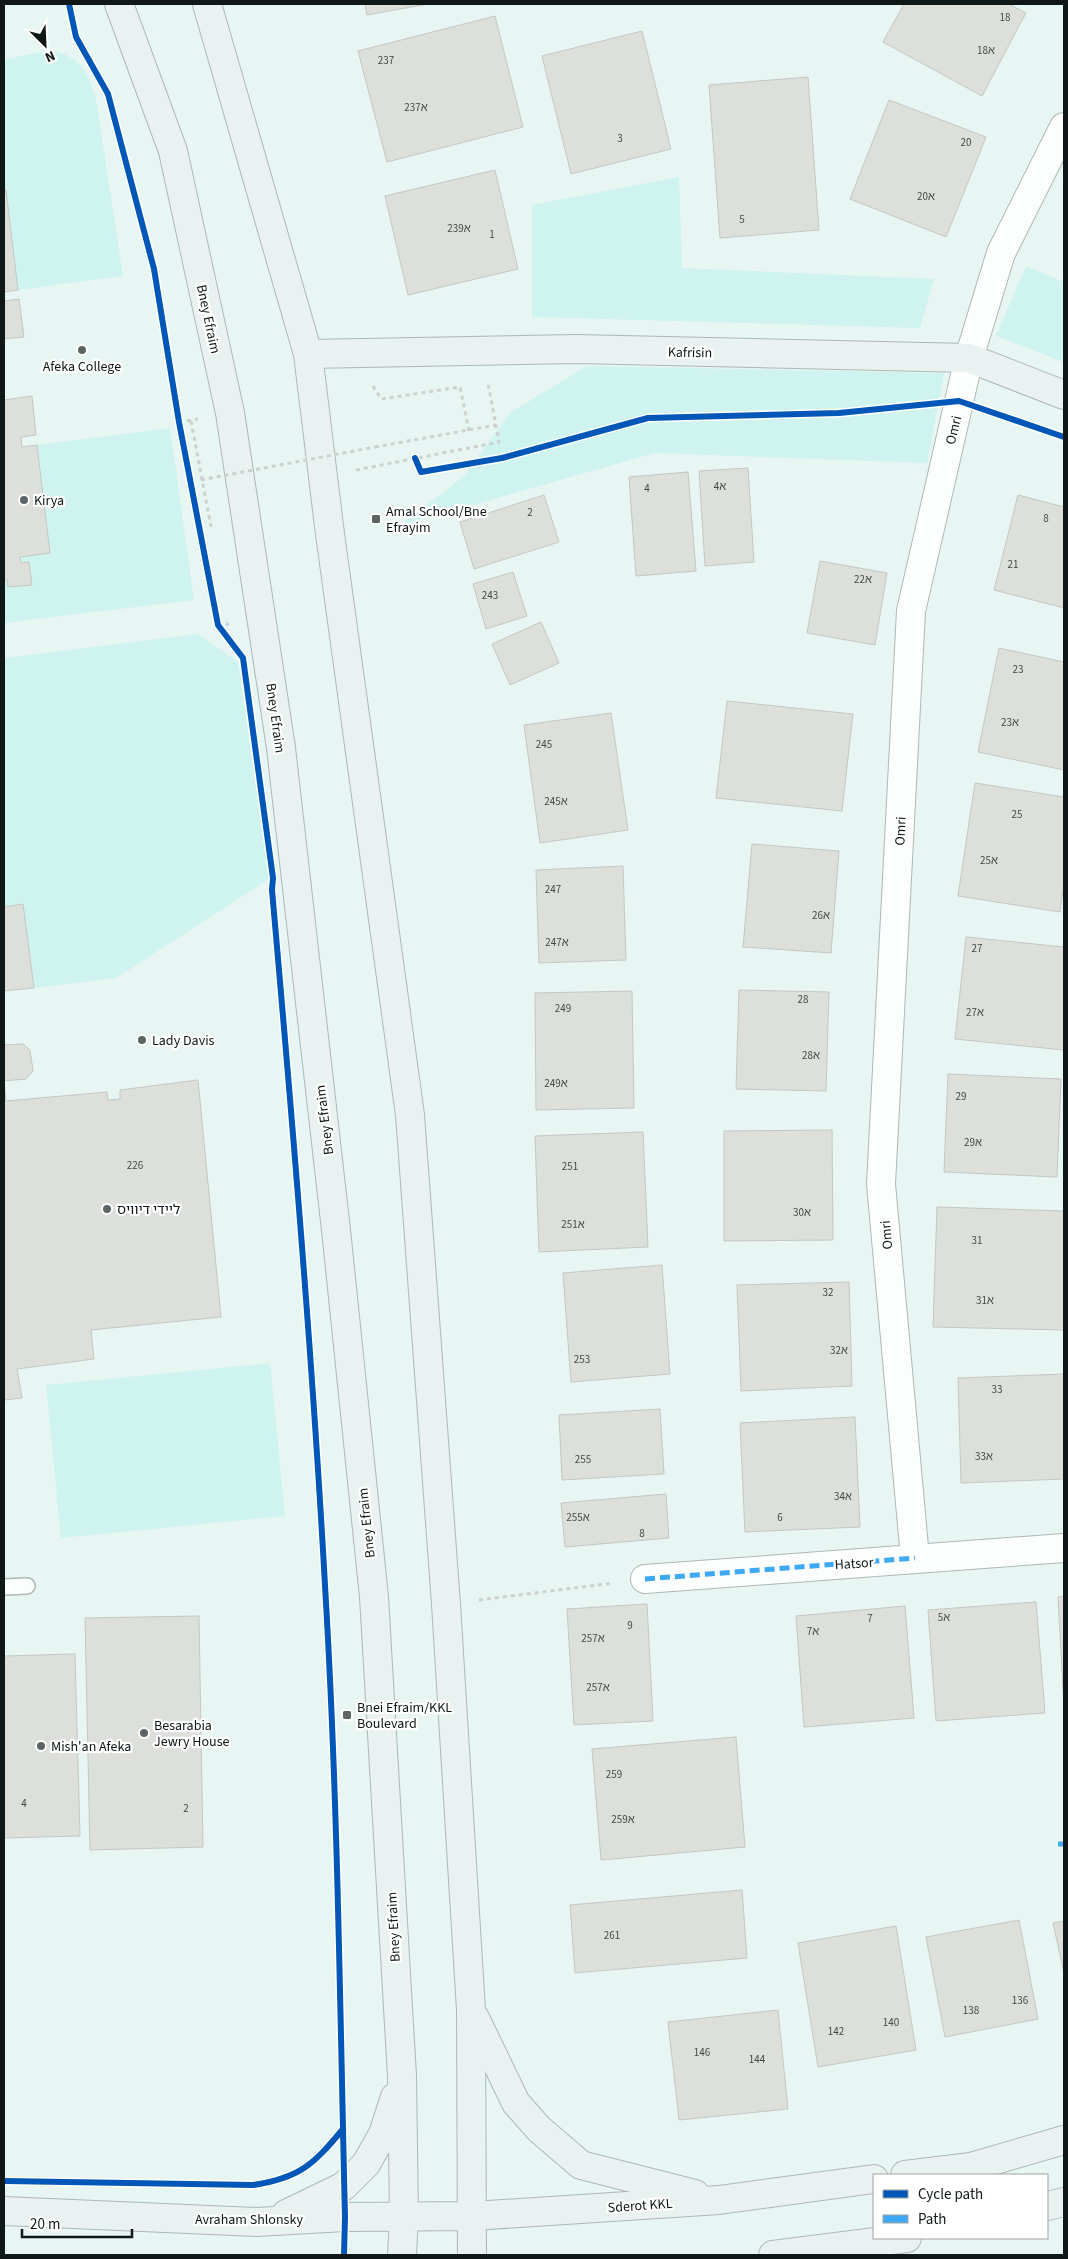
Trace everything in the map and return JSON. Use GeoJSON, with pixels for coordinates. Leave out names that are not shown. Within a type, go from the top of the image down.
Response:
{"type":"FeatureCollection","features":[{"type":"Feature","properties":{"kind":"main road","name":"Bney Efraim"},"geometry":{"type":"LineString","coordinates":[[119,4],[173,150],[230,413],[281,748],[336,1230],[374,1598],[402,2076],[404,2217],[402,2255]]}},
{"type":"Feature","properties":{"kind":"main road"},"geometry":{"type":"LineString","coordinates":[[207,4],[308,354],[410,1115],[445,1595],[471,2010],[472,2255]]}},
{"type":"Feature","properties":{"kind":"main road","name":"Kafrisin"},"geometry":{"type":"LineString","coordinates":[[308,354],[586,349],[969,358],[1064,395]]}},
{"type":"Feature","properties":{"kind":"main road"},"geometry":{"type":"LineString","coordinates":[[471,2010],[516,2103],[539,2129],[581,2165],[719,2200]]}},
{"type":"Feature","properties":{"kind":"main road"},"geometry":{"type":"LineString","coordinates":[[257,2222],[290,2213],[344,2186],[366,2164],[383,2134],[402,2076]]}},
{"type":"Feature","properties":{"kind":"main road"},"geometry":{"type":"LineString","coordinates":[[914,2174],[971,2167],[1064,2140]]}},
{"type":"Feature","properties":{"kind":"main road","name":"Sderot KKL"},"geometry":{"type":"LineString","coordinates":[[404,2217],[473,2216],[719,2200],[873,2179]]}},
{"type":"Feature","properties":{"kind":"main road"},"geometry":{"type":"LineString","coordinates":[[1048,2206],[1064,2202]]}},
{"type":"Feature","properties":{"kind":"main road","name":"Avraham Shlonsky"},"geometry":{"type":"LineString","coordinates":[[4,2211],[257,2222],[345,2217],[404,2217]]}},
{"type":"Feature","properties":{"kind":"main road"},"geometry":{"type":"LineString","coordinates":[[774,2255],[899,2239]]}},
{"type":"Feature","properties":{"kind":"street","name":"Omri"},"geometry":{"type":"LineString","coordinates":[[915,1558],[881,1184],[911,611],[969,358],[1001,253],[1064,127]]}},
{"type":"Feature","properties":{"kind":"street","name":"Hatsor"},"geometry":{"type":"LineString","coordinates":[[645,1579],[1064,1548]]}},
{"type":"Feature","properties":{"kind":"lane"},"geometry":{"type":"LineString","coordinates":[[4,1588],[27,1586]]}},
{"type":"Feature","properties":{"kind":"path"},"geometry":{"type":"LineString","coordinates":[[323,476],[417,462],[500,442],[482,351]]}},
{"type":"Feature","properties":{"kind":"path"},"geometry":{"type":"LineString","coordinates":[[382,399],[460,387],[469,431]]}},
{"type":"Feature","properties":{"kind":"path"},"geometry":{"type":"LineString","coordinates":[[191,421],[201,480],[496,425]]}},
{"type":"Feature","properties":{"kind":"path"},"geometry":{"type":"LineString","coordinates":[[508,1596],[645,1579]]}},
{"type":"Feature","properties":{"kind":"shaded area"},"geometry":{"type":"Polygon","coordinates":[[[48,50],[59,52],[75,60],[85,72],[93,89],[123,276],[18,290],[6,190],[4,190],[4,60],[48,50]]]}},
{"type":"Feature","properties":{"kind":"shaded area"},"geometry":{"type":"Polygon","coordinates":[[[679,177],[682,268],[934,279],[920,328],[532,317],[532,205],[679,177]]]}},
{"type":"Feature","properties":{"kind":"shaded area"},"geometry":{"type":"Polygon","coordinates":[[[1026,266],[1064,282],[1064,362],[996,336],[1026,266]]]}},
{"type":"Feature","properties":{"kind":"shaded area"},"geometry":{"type":"Polygon","coordinates":[[[587,366],[944,373],[927,463],[655,453],[399,526],[463,477],[510,413],[587,366]]]}},
{"type":"Feature","properties":{"kind":"shaded area"},"geometry":{"type":"Polygon","coordinates":[[[170,428],[194,600],[4,623],[4,580],[7,580],[8,587],[32,585],[29,562],[21,562],[20,557],[50,553],[37,445],[170,428]]]}},
{"type":"Feature","properties":{"kind":"shaded area"},"geometry":{"type":"Polygon","coordinates":[[[198,634],[238,662],[269,879],[116,978],[34,988],[23,904],[4,907],[4,658],[198,634]]]}},
{"type":"Feature","properties":{"kind":"shaded area"},"geometry":{"type":"Polygon","coordinates":[[[270,1363],[285,1516],[61,1538],[46,1385],[270,1363]]]}},
{"type":"Feature","properties":{"kind":"building"},"geometry":{"type":"Polygon","coordinates":[[[365,4],[428,4],[367,15],[365,4]]]}},
{"type":"Feature","properties":{"kind":"building"},"geometry":{"type":"Polygon","coordinates":[[[904,4],[1009,4],[1026,13],[982,96],[883,42],[904,4]]]}},
{"type":"Feature","properties":{"kind":"building"},"geometry":{"type":"Polygon","coordinates":[[[495,16],[523,127],[387,162],[358,51],[495,16]]]}},
{"type":"Feature","properties":{"kind":"building"},"geometry":{"type":"Polygon","coordinates":[[[642,31],[671,149],[571,174],[542,56],[642,31]]]}},
{"type":"Feature","properties":{"kind":"building"},"geometry":{"type":"Polygon","coordinates":[[[808,77],[819,230],[720,238],[709,85],[808,77]]]}},
{"type":"Feature","properties":{"kind":"building"},"geometry":{"type":"Polygon","coordinates":[[[889,100],[986,137],[946,237],[850,199],[889,100]]]}},
{"type":"Feature","properties":{"kind":"building"},"geometry":{"type":"Polygon","coordinates":[[[495,170],[518,269],[408,295],[385,196],[495,170]]]}},
{"type":"Feature","properties":{"kind":"building"},"geometry":{"type":"Polygon","coordinates":[[[4,190],[6,190],[18,290],[4,292],[4,190]]]}},
{"type":"Feature","properties":{"kind":"building"},"geometry":{"type":"Polygon","coordinates":[[[19,299],[24,337],[4,339],[4,301],[19,299]]]}},
{"type":"Feature","properties":{"kind":"building","name":"Kirya"},"geometry":{"type":"Polygon","coordinates":[[[32,396],[36,435],[21,437],[22,447],[37,445],[50,553],[20,557],[21,563],[29,562],[32,585],[8,587],[7,580],[4,580],[4,400],[32,396]]]}},
{"type":"Feature","properties":{"kind":"building"},"geometry":{"type":"Polygon","coordinates":[[[748,468],[754,562],[705,566],[699,471],[748,468]]]}},
{"type":"Feature","properties":{"kind":"building"},"geometry":{"type":"Polygon","coordinates":[[[688,472],[696,571],[636,576],[629,477],[688,472]]]}},
{"type":"Feature","properties":{"kind":"building"},"geometry":{"type":"Polygon","coordinates":[[[544,495],[559,542],[474,569],[460,522],[544,495]]]}},
{"type":"Feature","properties":{"kind":"building"},"geometry":{"type":"Polygon","coordinates":[[[1018,495],[1064,507],[1064,608],[994,590],[1018,495]]]}},
{"type":"Feature","properties":{"kind":"building"},"geometry":{"type":"Polygon","coordinates":[[[820,561],[887,573],[875,645],[807,633],[820,561]]]}},
{"type":"Feature","properties":{"kind":"building"},"geometry":{"type":"Polygon","coordinates":[[[513,572],[527,616],[486,629],[473,584],[513,572]]]}},
{"type":"Feature","properties":{"kind":"building"},"geometry":{"type":"Polygon","coordinates":[[[541,622],[559,663],[510,685],[492,644],[541,622]]]}},
{"type":"Feature","properties":{"kind":"building"},"geometry":{"type":"Polygon","coordinates":[[[999,648],[1064,662],[1064,770],[978,752],[999,648]]]}},
{"type":"Feature","properties":{"kind":"building"},"geometry":{"type":"Polygon","coordinates":[[[727,701],[853,714],[842,811],[716,798],[727,701]]]}},
{"type":"Feature","properties":{"kind":"building"},"geometry":{"type":"Polygon","coordinates":[[[611,713],[628,830],[540,843],[524,725],[611,713]]]}},
{"type":"Feature","properties":{"kind":"building"},"geometry":{"type":"Polygon","coordinates":[[[975,783],[1064,797],[1064,883],[1060,912],[958,896],[975,783]]]}},
{"type":"Feature","properties":{"kind":"building"},"geometry":{"type":"Polygon","coordinates":[[[752,844],[839,851],[831,953],[743,947],[752,844]]]}},
{"type":"Feature","properties":{"kind":"building"},"geometry":{"type":"Polygon","coordinates":[[[623,866],[626,960],[539,963],[536,870],[623,866]]]}},
{"type":"Feature","properties":{"kind":"building"},"geometry":{"type":"Polygon","coordinates":[[[23,904],[34,988],[4,991],[4,907],[23,904]]]}},
{"type":"Feature","properties":{"kind":"building"},"geometry":{"type":"Polygon","coordinates":[[[966,937],[1064,947],[1064,1050],[955,1039],[966,937]]]}},
{"type":"Feature","properties":{"kind":"building"},"geometry":{"type":"Polygon","coordinates":[[[739,990],[829,992],[826,1091],[736,1089],[739,990]]]}},
{"type":"Feature","properties":{"kind":"building"},"geometry":{"type":"Polygon","coordinates":[[[632,991],[634,1108],[536,1110],[535,993],[632,991]]]}},
{"type":"Feature","properties":{"kind":"building"},"geometry":{"type":"Polygon","coordinates":[[[23,1044],[30,1050],[33,1071],[26,1079],[4,1081],[4,1045],[23,1044]]]}},
{"type":"Feature","properties":{"kind":"building"},"geometry":{"type":"Polygon","coordinates":[[[948,1074],[1061,1079],[1057,1177],[944,1172],[948,1074]]]}},
{"type":"Feature","properties":{"kind":"building","name":"ליידי דיוויס"},"geometry":{"type":"Polygon","coordinates":[[[198,1080],[221,1317],[91,1330],[94,1359],[17,1369],[22,1398],[4,1400],[4,1081],[6,1101],[107,1092],[108,1100],[120,1099],[120,1090],[198,1080]]]}},
{"type":"Feature","properties":{"kind":"building"},"geometry":{"type":"Polygon","coordinates":[[[832,1130],[833,1240],[724,1241],[724,1131],[832,1130]]]}},
{"type":"Feature","properties":{"kind":"building"},"geometry":{"type":"Polygon","coordinates":[[[643,1132],[648,1247],[539,1252],[535,1136],[643,1132]]]}},
{"type":"Feature","properties":{"kind":"building"},"geometry":{"type":"Polygon","coordinates":[[[937,1207],[1064,1211],[1064,1330],[933,1327],[937,1207]]]}},
{"type":"Feature","properties":{"kind":"building"},"geometry":{"type":"Polygon","coordinates":[[[662,1265],[670,1374],[571,1382],[563,1273],[662,1265]]]}},
{"type":"Feature","properties":{"kind":"building"},"geometry":{"type":"Polygon","coordinates":[[[849,1282],[852,1386],[741,1391],[737,1285],[849,1282]]]}},
{"type":"Feature","properties":{"kind":"building"},"geometry":{"type":"Polygon","coordinates":[[[1064,1374],[1064,1479],[961,1483],[958,1378],[1064,1374]]]}},
{"type":"Feature","properties":{"kind":"building"},"geometry":{"type":"Polygon","coordinates":[[[660,1409],[664,1474],[562,1480],[559,1415],[660,1409]]]}},
{"type":"Feature","properties":{"kind":"building"},"geometry":{"type":"Polygon","coordinates":[[[855,1417],[860,1527],[745,1532],[740,1423],[855,1417]]]}},
{"type":"Feature","properties":{"kind":"building"},"geometry":{"type":"Polygon","coordinates":[[[666,1494],[669,1538],[565,1547],[561,1503],[666,1494]]]}},
{"type":"Feature","properties":{"kind":"building"},"geometry":{"type":"Polygon","coordinates":[[[1064,1596],[1064,1707],[1058,1597],[1064,1596]]]}},
{"type":"Feature","properties":{"kind":"building"},"geometry":{"type":"Polygon","coordinates":[[[1036,1602],[1045,1713],[936,1721],[928,1610],[1036,1602]]]}},
{"type":"Feature","properties":{"kind":"building"},"geometry":{"type":"Polygon","coordinates":[[[647,1604],[653,1721],[574,1725],[567,1609],[647,1604]]]}},
{"type":"Feature","properties":{"kind":"building"},"geometry":{"type":"Polygon","coordinates":[[[905,1606],[914,1718],[804,1727],[796,1616],[905,1606]]]}},
{"type":"Feature","properties":{"kind":"building","name":"Besarabia Jewry House"},"geometry":{"type":"Polygon","coordinates":[[[199,1616],[203,1847],[90,1850],[85,1618],[199,1616]]]}},
{"type":"Feature","properties":{"kind":"building","name":"Mish'an Afeka"},"geometry":{"type":"Polygon","coordinates":[[[75,1654],[80,1836],[4,1838],[4,1656],[75,1654]]]}},
{"type":"Feature","properties":{"kind":"building"},"geometry":{"type":"Polygon","coordinates":[[[736,1737],[745,1847],[601,1860],[592,1749],[736,1737]]]}},
{"type":"Feature","properties":{"kind":"building"},"geometry":{"type":"Polygon","coordinates":[[[742,1890],[747,1958],[575,1973],[570,1905],[742,1890]]]}},
{"type":"Feature","properties":{"kind":"building"},"geometry":{"type":"Polygon","coordinates":[[[1019,1920],[1038,2019],[945,2037],[926,1937],[1019,1920]]]}},
{"type":"Feature","properties":{"kind":"building"},"geometry":{"type":"Polygon","coordinates":[[[1064,1921],[1064,1973],[1053,1923],[1064,1921]]]}},
{"type":"Feature","properties":{"kind":"building"},"geometry":{"type":"Polygon","coordinates":[[[896,1926],[916,2050],[818,2067],[798,1943],[896,1926]]]}},
{"type":"Feature","properties":{"kind":"building"},"geometry":{"type":"Polygon","coordinates":[[[778,2010],[788,2109],[679,2120],[668,2022],[778,2010]]]}},
{"type":"Feature","properties":{"kind":"marked path"},"geometry":{"type":"LineString","coordinates":[[645,1579],[915,1558]]}},
{"type":"Feature","properties":{"kind":"marked path"},"geometry":{"type":"LineString","coordinates":[[1058,1844],[1064,1844]]}},
{"type":"Feature","properties":{"kind":"cycle path"},"geometry":{"type":"LineString","coordinates":[[69,4],[76,37],[108,94],[154,269],[179,422],[218,625],[243,658],[273,878],[272,890],[309,1336],[330,1680],[338,1910],[345,2217],[344,2255]]}},
{"type":"Feature","properties":{"kind":"cycle path"},"geometry":{"type":"LineString","coordinates":[[415,458],[421,472],[502,458],[648,418],[839,413],[959,401],[1064,437]]}},
{"type":"Feature","properties":{"kind":"cycle path"},"geometry":{"type":"LineString","coordinates":[[4,2181],[253,2185],[283,2178],[305,2168],[323,2152],[343,2129]]}},
{"type":"Feature","properties":{"kind":"place","name":"Afeka College"},"geometry":{"type":"Point","coordinates":[82,350]}},
{"type":"Feature","properties":{"kind":"place","name":"Kirya"},"geometry":{"type":"Point","coordinates":[24,500]}},
{"type":"Feature","properties":{"kind":"place","name":"Amal School/Bne Efrayim"},"geometry":{"type":"Point","coordinates":[376,519]}},
{"type":"Feature","properties":{"kind":"place","name":"Lady Davis"},"geometry":{"type":"Point","coordinates":[142,1040]}},
{"type":"Feature","properties":{"kind":"place","name":"ליידי דיוויס"},"geometry":{"type":"Point","coordinates":[107,1209]}},
{"type":"Feature","properties":{"kind":"place","name":"Bnei Efraim/KKL Boulevard"},"geometry":{"type":"Point","coordinates":[347,1715]}},
{"type":"Feature","properties":{"kind":"place","name":"Besarabia Jewry House"},"geometry":{"type":"Point","coordinates":[144,1733]}},
{"type":"Feature","properties":{"kind":"place","name":"Mish'an Afeka"},"geometry":{"type":"Point","coordinates":[41,1746]}}]}
